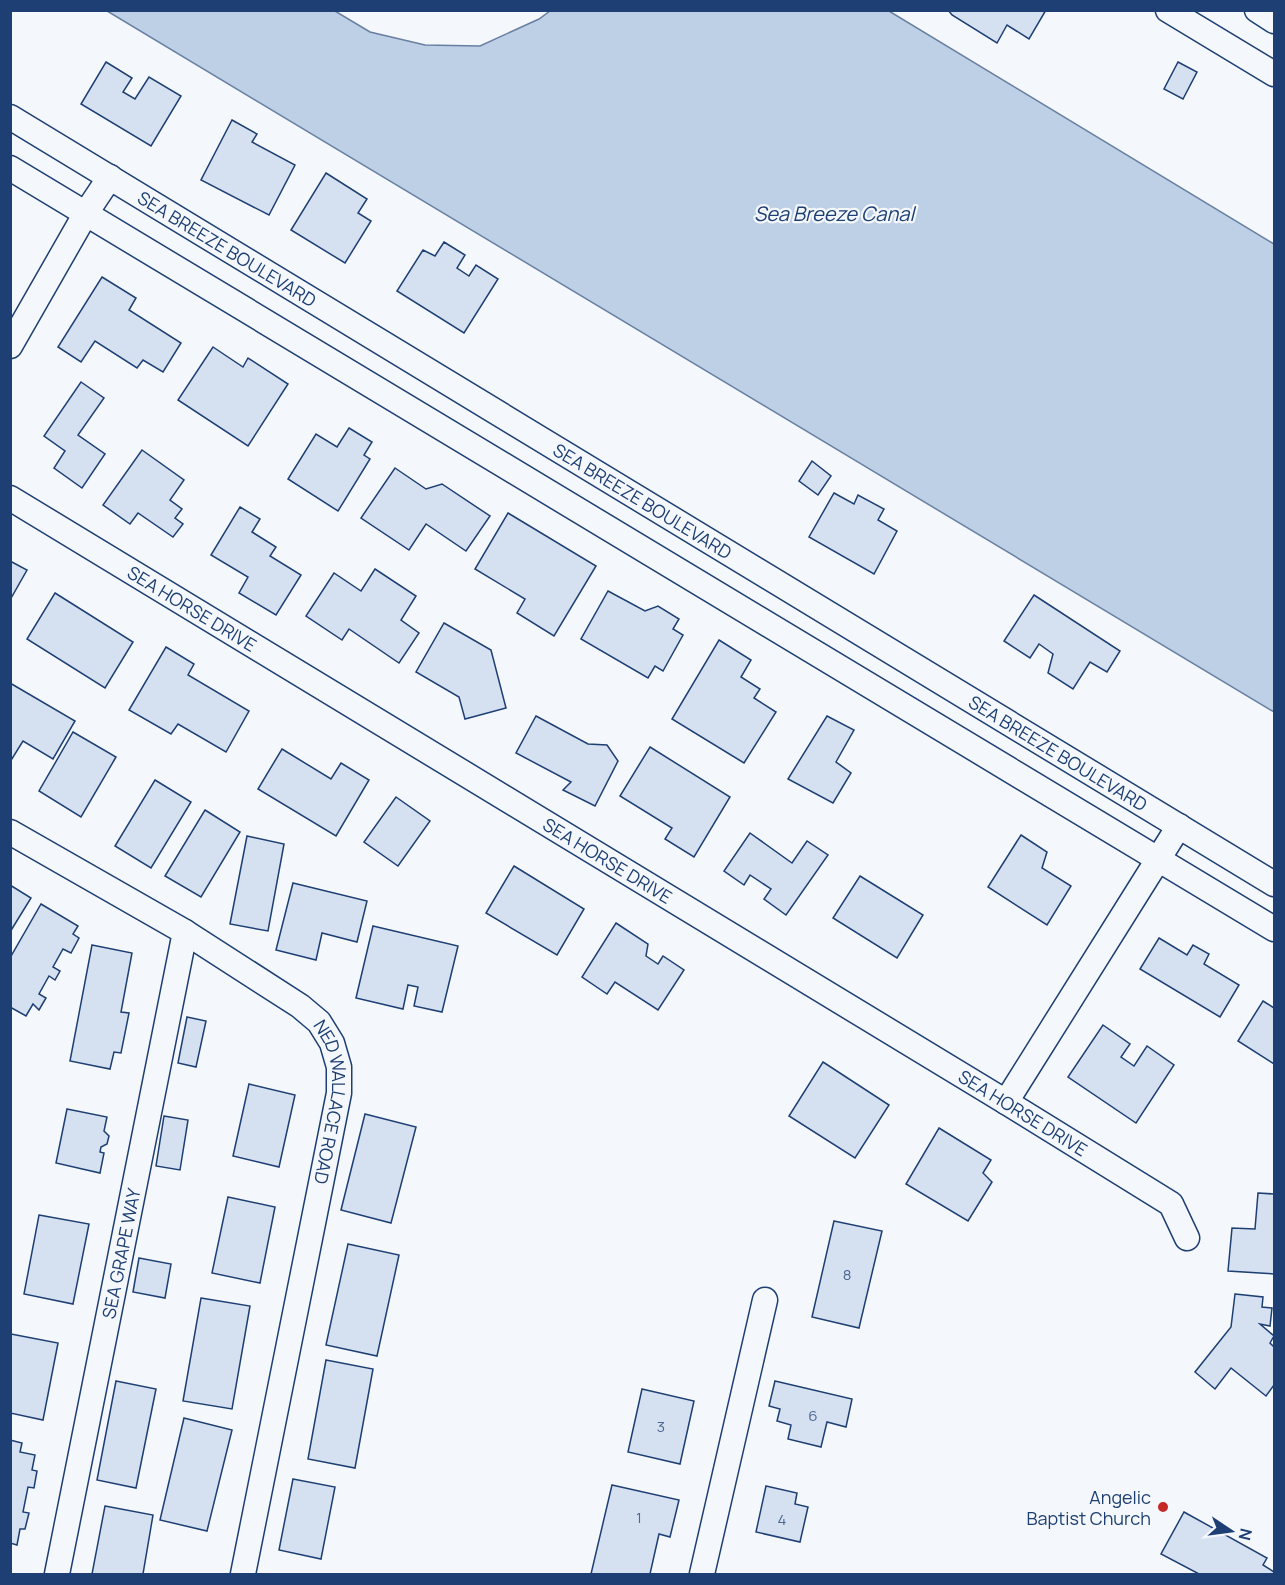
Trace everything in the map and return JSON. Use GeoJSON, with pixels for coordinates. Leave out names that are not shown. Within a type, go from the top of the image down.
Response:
{"type":"FeatureCollection","features":[{"type":"Feature","properties":{"kind":"street"},"geometry":{"type":"LineString","coordinates":[[1168,10],[1275,74]]}},
{"type":"Feature","properties":{"kind":"street"},"geometry":{"type":"LineString","coordinates":[[1257,10],[1275,21]]}},
{"type":"Feature","properties":{"kind":"street","name":"SEA BREEZE BOULEVARD"},"geometry":{"type":"LineString","coordinates":[[10,117],[1275,884]]}},
{"type":"Feature","properties":{"kind":"street"},"geometry":{"type":"LineString","coordinates":[[10,168],[1275,929]]}},
{"type":"Feature","properties":{"kind":"street"},"geometry":{"type":"LineString","coordinates":[[10,346],[86,213],[110,177]]}},
{"type":"Feature","properties":{"kind":"street","name":"SEA HORSE DRIVE"},"geometry":{"type":"LineString","coordinates":[[10,498],[1171,1204],[1187,1238]]}},
{"type":"Feature","properties":{"kind":"street"},"geometry":{"type":"LineString","coordinates":[[1006,1102],[1179,826]]}},
{"type":"Feature","properties":{"kind":"street","name":"NED WALLACE ROAD"},"geometry":{"type":"LineString","coordinates":[[10,832],[185,932],[300,1006],[319,1022],[332,1043],[339,1067],[339,1093],[243,1575]]}},
{"type":"Feature","properties":{"kind":"street","name":"SEA GRAPE WAY"},"geometry":{"type":"LineString","coordinates":[[57,1575],[185,932]]}},
{"type":"Feature","properties":{"kind":"street"},"geometry":{"type":"LineString","coordinates":[[702,1575],[765,1300]]}},
{"type":"Feature","properties":{"kind":"water","name":"Sea Breeze Canal"},"geometry":{"type":"Polygon","coordinates":[[[107,11],[335,11],[370,32],[425,45],[480,46],[539,19],[550,11],[889,11],[1274,244],[1274,712],[107,11]]]}},
{"type":"Feature","properties":{"kind":"building"},"geometry":{"type":"Polygon","coordinates":[[[948,10],[1046,10],[1029,39],[1007,25],[997,43],[952,15],[948,10]]]}},
{"type":"Feature","properties":{"kind":"building"},"geometry":{"type":"Polygon","coordinates":[[[106,62],[132,78],[123,92],[135,99],[149,77],[181,96],[151,146],[81,104],[106,62]]]}},
{"type":"Feature","properties":{"kind":"building"},"geometry":{"type":"Polygon","coordinates":[[[1178,62],[1197,72],[1183,99],[1164,89],[1178,62]]]}},
{"type":"Feature","properties":{"kind":"building"},"geometry":{"type":"Polygon","coordinates":[[[232,120],[257,134],[252,142],[295,165],[269,215],[201,180],[232,120]]]}},
{"type":"Feature","properties":{"kind":"building"},"geometry":{"type":"Polygon","coordinates":[[[326,173],[367,199],[358,213],[371,221],[345,263],[291,230],[326,173]]]}},
{"type":"Feature","properties":{"kind":"building"},"geometry":{"type":"Polygon","coordinates":[[[444,242],[465,255],[457,268],[469,276],[476,265],[498,279],[464,333],[397,291],[423,250],[435,256],[444,242]]]}},
{"type":"Feature","properties":{"kind":"building"},"geometry":{"type":"Polygon","coordinates":[[[102,277],[136,298],[129,310],[181,343],[163,372],[143,360],[137,368],[95,341],[81,362],[58,347],[102,277]]]}},
{"type":"Feature","properties":{"kind":"building"},"geometry":{"type":"Polygon","coordinates":[[[213,347],[243,367],[248,358],[288,384],[248,446],[178,400],[213,347]]]}},
{"type":"Feature","properties":{"kind":"building"},"geometry":{"type":"Polygon","coordinates":[[[81,382],[104,398],[78,435],[105,454],[82,488],[54,468],[65,451],[44,436],[81,382]]]}},
{"type":"Feature","properties":{"kind":"building"},"geometry":{"type":"Polygon","coordinates":[[[349,428],[372,442],[364,455],[370,459],[338,511],[288,479],[316,434],[337,447],[349,428]]]}},
{"type":"Feature","properties":{"kind":"building"},"geometry":{"type":"Polygon","coordinates":[[[142,450],[184,480],[170,500],[182,509],[175,518],[183,524],[173,537],[138,513],[130,524],[103,505],[142,450]]]}},
{"type":"Feature","properties":{"kind":"building"},"geometry":{"type":"Polygon","coordinates":[[[812,461],[831,476],[818,495],[799,481],[812,461]]]}},
{"type":"Feature","properties":{"kind":"building"},"geometry":{"type":"Polygon","coordinates":[[[395,468],[426,489],[442,484],[490,516],[466,551],[426,524],[409,550],[361,518],[395,468]]]}},
{"type":"Feature","properties":{"kind":"building"},"geometry":{"type":"Polygon","coordinates":[[[834,493],[854,504],[858,495],[884,509],[878,520],[897,531],[874,574],[809,537],[834,493]]]}},
{"type":"Feature","properties":{"kind":"building"},"geometry":{"type":"Polygon","coordinates":[[[240,507],[260,519],[252,532],[276,547],[270,556],[301,575],[276,615],[239,593],[248,577],[211,555],[240,507]]]}},
{"type":"Feature","properties":{"kind":"building"},"geometry":{"type":"Polygon","coordinates":[[[508,513],[596,566],[554,636],[517,613],[525,599],[475,569],[508,513]]]}},
{"type":"Feature","properties":{"kind":"building"},"geometry":{"type":"Polygon","coordinates":[[[10,561],[27,570],[10,600],[10,561]]]}},
{"type":"Feature","properties":{"kind":"building"},"geometry":{"type":"Polygon","coordinates":[[[375,569],[416,596],[401,620],[419,633],[399,663],[349,629],[342,640],[306,616],[334,573],[361,591],[375,569]]]}},
{"type":"Feature","properties":{"kind":"building"},"geometry":{"type":"Polygon","coordinates":[[[608,591],[645,611],[658,606],[679,619],[673,629],[683,635],[663,671],[655,666],[648,678],[581,639],[608,591]]]}},
{"type":"Feature","properties":{"kind":"building"},"geometry":{"type":"Polygon","coordinates":[[[55,593],[133,642],[105,688],[27,639],[55,593]]]}},
{"type":"Feature","properties":{"kind":"building"},"geometry":{"type":"Polygon","coordinates":[[[1034,595],[1120,651],[1107,672],[1090,662],[1073,689],[1048,673],[1053,654],[1039,644],[1030,658],[1004,641],[1034,595]]]}},
{"type":"Feature","properties":{"kind":"building"},"geometry":{"type":"Polygon","coordinates":[[[444,623],[491,650],[506,708],[465,719],[459,697],[416,672],[444,623]]]}},
{"type":"Feature","properties":{"kind":"building"},"geometry":{"type":"Polygon","coordinates":[[[719,640],[751,660],[741,677],[760,689],[754,698],[776,712],[744,763],[672,719],[719,640]]]}},
{"type":"Feature","properties":{"kind":"building"},"geometry":{"type":"Polygon","coordinates":[[[166,647],[194,664],[188,675],[249,711],[226,752],[178,724],[171,734],[129,710],[166,647]]]}},
{"type":"Feature","properties":{"kind":"building"},"geometry":{"type":"Polygon","coordinates":[[[10,683],[75,721],[53,759],[23,741],[10,762],[10,683]]]}},
{"type":"Feature","properties":{"kind":"building"},"geometry":{"type":"Polygon","coordinates":[[[536,716],[588,744],[607,745],[618,761],[595,806],[563,790],[571,782],[516,753],[536,716]]]}},
{"type":"Feature","properties":{"kind":"building"},"geometry":{"type":"Polygon","coordinates":[[[827,716],[854,730],[836,762],[851,773],[833,803],[788,779],[827,716]]]}},
{"type":"Feature","properties":{"kind":"building"},"geometry":{"type":"Polygon","coordinates":[[[73,732],[116,757],[81,817],[39,791],[73,732]]]}},
{"type":"Feature","properties":{"kind":"building"},"geometry":{"type":"Polygon","coordinates":[[[650,747],[730,797],[694,857],[665,839],[672,828],[620,796],[650,747]]]}},
{"type":"Feature","properties":{"kind":"building"},"geometry":{"type":"Polygon","coordinates":[[[282,749],[331,779],[341,763],[369,780],[336,836],[258,789],[282,749]]]}},
{"type":"Feature","properties":{"kind":"building"},"geometry":{"type":"Polygon","coordinates":[[[155,780],[191,802],[151,868],[115,846],[155,780]]]}},
{"type":"Feature","properties":{"kind":"building"},"geometry":{"type":"Polygon","coordinates":[[[396,797],[430,821],[398,866],[364,842],[396,797]]]}},
{"type":"Feature","properties":{"kind":"building"},"geometry":{"type":"Polygon","coordinates":[[[205,810],[240,832],[201,897],[165,876],[205,810]]]}},
{"type":"Feature","properties":{"kind":"building"},"geometry":{"type":"Polygon","coordinates":[[[750,833],[792,863],[807,841],[828,855],[786,915],[764,899],[771,889],[750,875],[744,885],[724,871],[750,833]]]}},
{"type":"Feature","properties":{"kind":"building"},"geometry":{"type":"Polygon","coordinates":[[[1021,835],[1047,852],[1042,868],[1071,886],[1047,925],[988,887],[1021,835]]]}},
{"type":"Feature","properties":{"kind":"building"},"geometry":{"type":"Polygon","coordinates":[[[247,836],[284,844],[268,931],[230,924],[247,836]]]}},
{"type":"Feature","properties":{"kind":"building"},"geometry":{"type":"Polygon","coordinates":[[[514,866],[584,909],[557,955],[486,913],[514,866]]]}},
{"type":"Feature","properties":{"kind":"building"},"geometry":{"type":"Polygon","coordinates":[[[860,876],[923,915],[897,958],[833,918],[860,876]]]}},
{"type":"Feature","properties":{"kind":"building"},"geometry":{"type":"Polygon","coordinates":[[[293,883],[367,901],[357,942],[322,933],[316,960],[276,950],[293,883]]]}},
{"type":"Feature","properties":{"kind":"building"},"geometry":{"type":"Polygon","coordinates":[[[10,885],[31,898],[10,932],[10,885]]]}},
{"type":"Feature","properties":{"kind":"building"},"geometry":{"type":"Polygon","coordinates":[[[41,904],[78,926],[73,934],[79,938],[71,953],[63,949],[53,967],[60,971],[55,980],[49,976],[39,994],[46,998],[39,1010],[33,1004],[26,1016],[10,1007],[10,958],[41,904]]]}},
{"type":"Feature","properties":{"kind":"building"},"geometry":{"type":"Polygon","coordinates":[[[616,923],[648,944],[646,956],[658,964],[663,956],[684,970],[658,1010],[615,982],[607,994],[582,977],[616,923]]]}},
{"type":"Feature","properties":{"kind":"building"},"geometry":{"type":"Polygon","coordinates":[[[373,926],[458,946],[442,1012],[414,1006],[418,987],[408,985],[403,1009],[356,998],[373,926]]]}},
{"type":"Feature","properties":{"kind":"building"},"geometry":{"type":"Polygon","coordinates":[[[1159,938],[1187,955],[1193,945],[1209,954],[1204,964],[1239,985],[1220,1017],[1140,969],[1159,938]]]}},
{"type":"Feature","properties":{"kind":"building"},"geometry":{"type":"Polygon","coordinates":[[[92,945],[132,953],[121,1012],[129,1013],[121,1053],[114,1052],[110,1069],[70,1061],[92,945]]]}},
{"type":"Feature","properties":{"kind":"building"},"geometry":{"type":"Polygon","coordinates":[[[1263,1001],[1274,1008],[1274,1064],[1238,1041],[1263,1001]]]}},
{"type":"Feature","properties":{"kind":"building"},"geometry":{"type":"Polygon","coordinates":[[[187,1017],[206,1021],[196,1067],[178,1063],[187,1017]]]}},
{"type":"Feature","properties":{"kind":"building"},"geometry":{"type":"Polygon","coordinates":[[[1103,1025],[1130,1044],[1121,1057],[1134,1066],[1147,1046],[1174,1065],[1136,1123],[1068,1077],[1103,1025]]]}},
{"type":"Feature","properties":{"kind":"building"},"geometry":{"type":"Polygon","coordinates":[[[823,1062],[889,1105],[855,1158],[789,1116],[823,1062]]]}},
{"type":"Feature","properties":{"kind":"building"},"geometry":{"type":"Polygon","coordinates":[[[249,1084],[295,1095],[279,1167],[233,1156],[249,1084]]]}},
{"type":"Feature","properties":{"kind":"building"},"geometry":{"type":"Polygon","coordinates":[[[67,1109],[107,1117],[104,1131],[109,1136],[107,1144],[101,1147],[100,1152],[104,1153],[100,1173],[56,1163],[67,1109]]]}},
{"type":"Feature","properties":{"kind":"building"},"geometry":{"type":"Polygon","coordinates":[[[365,1114],[416,1127],[391,1223],[341,1210],[365,1114]]]}},
{"type":"Feature","properties":{"kind":"building"},"geometry":{"type":"Polygon","coordinates":[[[164,1116],[188,1120],[180,1170],[156,1166],[164,1116]]]}},
{"type":"Feature","properties":{"kind":"building"},"geometry":{"type":"Polygon","coordinates":[[[939,1128],[991,1160],[983,1173],[992,1182],[968,1221],[906,1184],[939,1128]]]}},
{"type":"Feature","properties":{"kind":"building"},"geometry":{"type":"Polygon","coordinates":[[[1258,1193],[1274,1194],[1274,1274],[1228,1271],[1232,1228],[1255,1229],[1258,1193]]]}},
{"type":"Feature","properties":{"kind":"building"},"geometry":{"type":"Polygon","coordinates":[[[228,1197],[275,1207],[260,1283],[212,1273],[228,1197]]]}},
{"type":"Feature","properties":{"kind":"building"},"geometry":{"type":"Polygon","coordinates":[[[39,1215],[89,1224],[73,1304],[24,1294],[39,1215]]]}},
{"type":"Feature","properties":{"kind":"building"},"geometry":{"type":"Polygon","coordinates":[[[834,1221],[882,1231],[859,1328],[812,1317],[834,1221]]]}},
{"type":"Feature","properties":{"kind":"building"},"geometry":{"type":"Polygon","coordinates":[[[348,1244],[399,1255],[377,1356],[326,1345],[348,1244]]]}},
{"type":"Feature","properties":{"kind":"building"},"geometry":{"type":"Polygon","coordinates":[[[139,1258],[171,1264],[165,1298],[133,1292],[139,1258]]]}},
{"type":"Feature","properties":{"kind":"building"},"geometry":{"type":"Polygon","coordinates":[[[1235,1294],[1263,1297],[1262,1307],[1272,1308],[1270,1326],[1260,1324],[1274,1336],[1270,1343],[1274,1347],[1274,1385],[1266,1396],[1231,1368],[1215,1389],[1195,1372],[1231,1327],[1235,1294]]]}},
{"type":"Feature","properties":{"kind":"building"},"geometry":{"type":"Polygon","coordinates":[[[201,1298],[250,1306],[232,1409],[183,1401],[201,1298]]]}},
{"type":"Feature","properties":{"kind":"building"},"geometry":{"type":"Polygon","coordinates":[[[11,1334],[58,1343],[43,1420],[10,1413],[11,1334]]]}},
{"type":"Feature","properties":{"kind":"building"},"geometry":{"type":"Polygon","coordinates":[[[326,1360],[373,1369],[355,1468],[308,1459],[326,1360]]]}},
{"type":"Feature","properties":{"kind":"building"},"geometry":{"type":"Polygon","coordinates":[[[116,1381],[156,1389],[136,1488],[97,1480],[116,1381]]]}},
{"type":"Feature","properties":{"kind":"building"},"geometry":{"type":"Polygon","coordinates":[[[775,1381],[852,1399],[846,1427],[827,1422],[821,1447],[788,1439],[791,1425],[777,1421],[780,1409],[769,1406],[775,1381]]]}},
{"type":"Feature","properties":{"kind":"building"},"geometry":{"type":"Polygon","coordinates":[[[642,1389],[694,1401],[680,1464],[628,1452],[642,1389]]]}},
{"type":"Feature","properties":{"kind":"building"},"geometry":{"type":"Polygon","coordinates":[[[184,1418],[232,1430],[207,1531],[160,1520],[184,1418]]]}},
{"type":"Feature","properties":{"kind":"building"},"geometry":{"type":"Polygon","coordinates":[[[10,1440],[22,1443],[20,1452],[35,1455],[32,1470],[37,1471],[34,1488],[28,1487],[23,1512],[29,1513],[25,1529],[20,1529],[17,1545],[10,1543],[10,1440]]]}},
{"type":"Feature","properties":{"kind":"building"},"geometry":{"type":"Polygon","coordinates":[[[293,1479],[335,1487],[321,1559],[279,1550],[293,1479]]]}},
{"type":"Feature","properties":{"kind":"building"},"geometry":{"type":"Polygon","coordinates":[[[612,1485],[679,1500],[670,1537],[659,1534],[650,1574],[591,1574],[612,1485]]]}},
{"type":"Feature","properties":{"kind":"building"},"geometry":{"type":"Polygon","coordinates":[[[766,1486],[797,1493],[795,1504],[808,1507],[800,1542],[756,1532],[766,1486]]]}},
{"type":"Feature","properties":{"kind":"building"},"geometry":{"type":"Polygon","coordinates":[[[105,1506],[153,1515],[143,1574],[92,1574],[105,1506]]]}},
{"type":"Feature","properties":{"kind":"building"},"geometry":{"type":"Polygon","coordinates":[[[1184,1512],[1267,1558],[1263,1565],[1274,1574],[1199,1574],[1161,1554],[1184,1512]]]}},
{"type":"Feature","properties":{"kind":"place","name":"Angelic Baptist Church"},"geometry":{"type":"Point","coordinates":[1163,1507]}}]}
